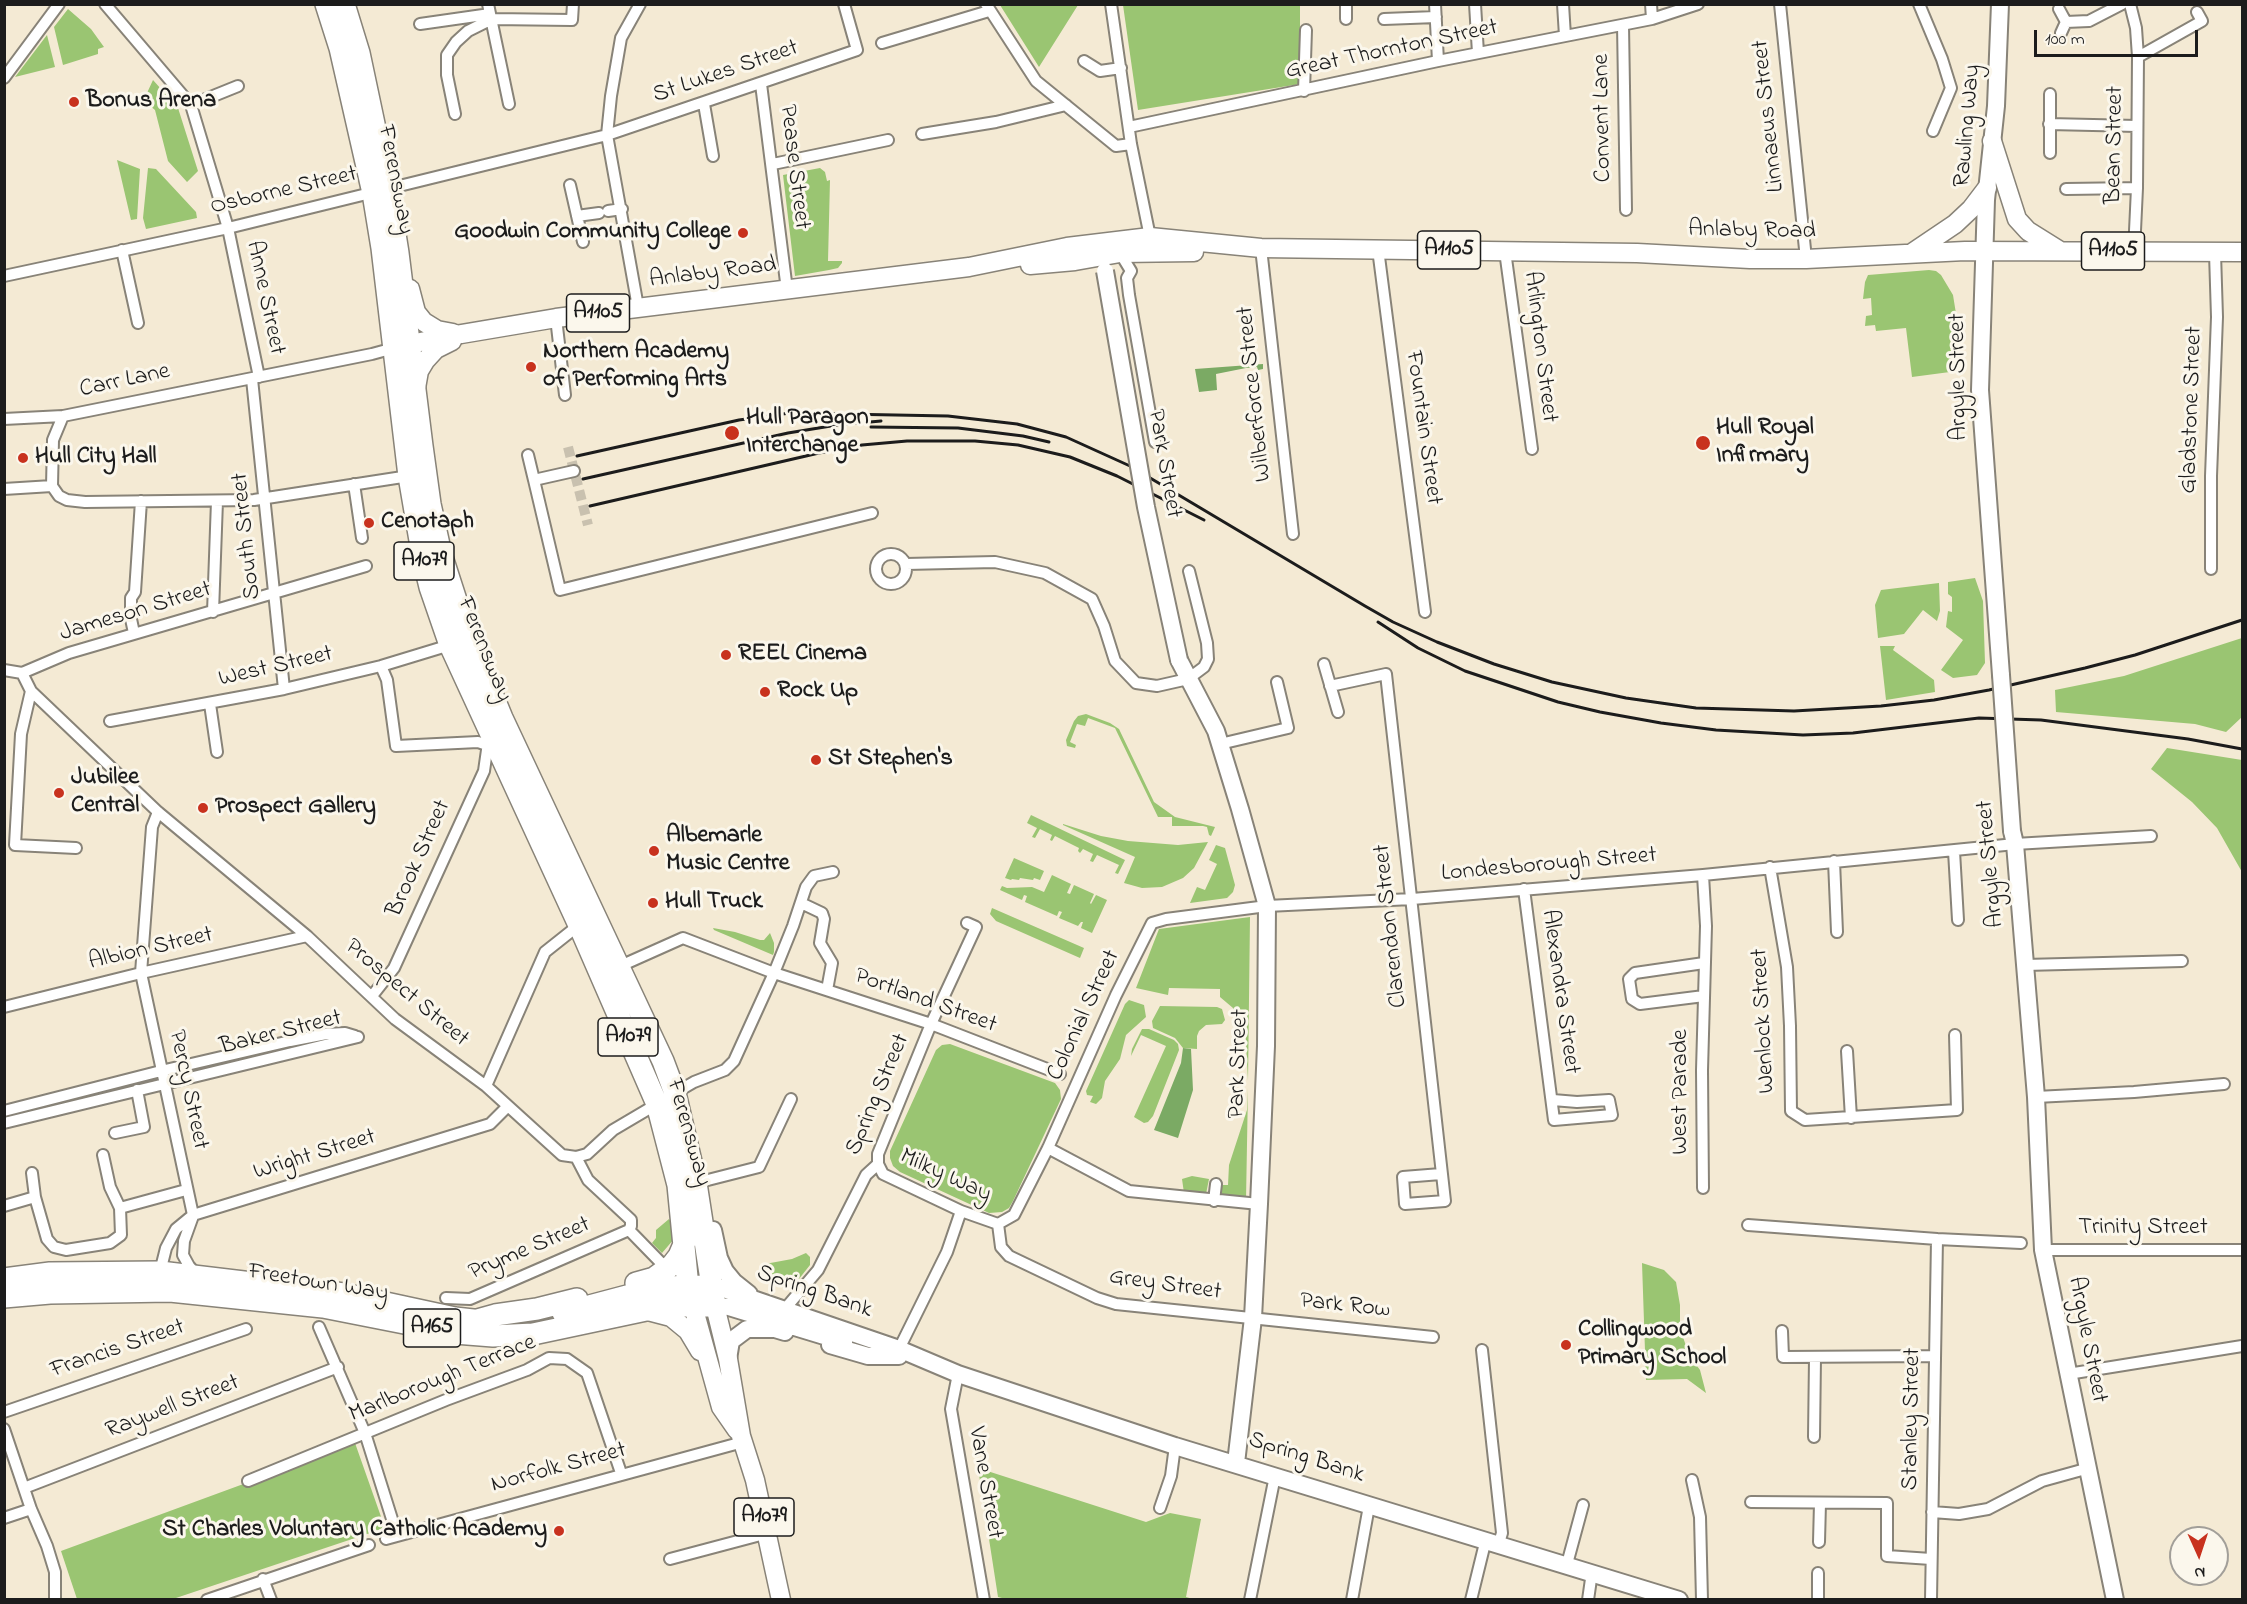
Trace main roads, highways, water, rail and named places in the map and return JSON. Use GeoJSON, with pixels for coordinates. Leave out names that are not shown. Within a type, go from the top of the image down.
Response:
{"type":"FeatureCollection","features":[{"type":"Feature","properties":{"kind":"highway","name":"Ferensway"},"geometry":{"type":"LineString","coordinates":[[326,4],[398,253],[409,476],[423,558],[450,645],[489,739],[579,925],[657,1104],[678,1185],[691,1296]]}},
{"type":"Feature","properties":{"kind":"highway","name":"Ferensway"},"geometry":{"type":"LineString","coordinates":[[344,4],[364,72],[380,191],[382,248],[402,346],[415,391],[435,532],[465,628],[502,718],[663,1061],[675,1093],[697,1188],[714,1295]]}},
{"type":"Feature","properties":{"kind":"highway"},"geometry":{"type":"LineString","coordinates":[[477,1320],[537,1309],[654,1278],[667,1269],[679,1256],[685,1241]]}},
{"type":"Feature","properties":{"kind":"highway","name":"Freetown Way"},"geometry":{"type":"LineString","coordinates":[[4,1279],[50,1273],[160,1272],[344,1294],[455,1318],[497,1322],[532,1320],[580,1310],[661,1287],[691,1296]]}},
{"type":"Feature","properties":{"kind":"highway","name":"Freetown Way"},"geometry":{"type":"LineString","coordinates":[[4,1297],[50,1293],[170,1291],[323,1307],[455,1333],[493,1336],[533,1334],[645,1311],[691,1296]]}},
{"type":"Feature","properties":{"kind":"highway","name":"Spring Bank"},"geometry":{"type":"LineString","coordinates":[[691,1296],[714,1295]]}},
{"type":"Feature","properties":{"kind":"main road"},"geometry":{"type":"LineString","coordinates":[[1992,141],[2017,219],[2028,231],[2060,251]]}},
{"type":"Feature","properties":{"kind":"main road"},"geometry":{"type":"LineString","coordinates":[[1911,254],[1955,224],[1971,209],[1987,188]]}},
{"type":"Feature","properties":{"kind":"main road","name":"Anlaby Road"},"geometry":{"type":"LineString","coordinates":[[1106,256],[1150,237],[1261,248],[1637,253],[1750,259],[1806,259],[1984,251],[2242,252]]}},
{"type":"Feature","properties":{"kind":"main road","name":"Anlaby Road"},"geometry":{"type":"LineString","coordinates":[[402,346],[556,318],[969,267],[1067,247],[1106,256],[1244,252],[1261,248]]}},
{"type":"Feature","properties":{"kind":"main road"},"geometry":{"type":"LineString","coordinates":[[398,253],[408,280],[413,305],[419,317],[436,330],[461,334]]}},
{"type":"Feature","properties":{"kind":"main road"},"geometry":{"type":"LineString","coordinates":[[415,391],[419,371],[436,349],[482,330]]}},
{"type":"Feature","properties":{"kind":"main road"},"geometry":{"type":"LineString","coordinates":[[714,1295],[742,1439]]}},
{"type":"Feature","properties":{"kind":"main road"},"geometry":{"type":"LineString","coordinates":[[691,1296],[721,1407],[742,1439]]}},
{"type":"Feature","properties":{"kind":"main road"},"geometry":{"type":"LineString","coordinates":[[645,1311],[671,1317],[688,1331],[712,1374]]}},
{"type":"Feature","properties":{"kind":"main road","name":"A1079"},"geometry":{"type":"LineString","coordinates":[[742,1439],[768,1533],[781,1599]]}},
{"type":"Feature","properties":{"kind":"tunnel"},"geometry":{"type":"LineString","coordinates":[[568,447],[588,525]]}},
{"type":"Feature","properties":{"kind":"railway"},"geometry":{"type":"LineString","coordinates":[[577,456],[739,420],[790,413],[948,416],[1017,424],[1066,437],[1130,466],[1365,606],[1437,642],[1494,664],[1552,682],[1626,698],[1696,708],[1794,711],[1881,706],[1934,700],[2085,668],[2135,655],[2242,620]]}},
{"type":"Feature","properties":{"kind":"railway"},"geometry":{"type":"LineString","coordinates":[[583,479],[788,433],[881,421]]}},
{"type":"Feature","properties":{"kind":"railway"},"geometry":{"type":"LineString","coordinates":[[871,427],[958,428],[1023,436],[1049,442]]}},
{"type":"Feature","properties":{"kind":"railway"},"geometry":{"type":"LineString","coordinates":[[590,506],[862,445],[907,441],[975,441],[1018,445],[1070,457],[1117,476],[1204,520]]}},
{"type":"Feature","properties":{"kind":"railway"},"geometry":{"type":"LineString","coordinates":[[1378,622],[1418,648],[1465,671],[1558,702],[1661,723],[1716,730],[1803,735],[1853,733],[1979,718],[2041,720],[2188,739],[2242,749]]}},
{"type":"Feature","properties":{"kind":"place","name":"Bonus Arena"},"geometry":{"type":"Point","coordinates":[74,102]}},
{"type":"Feature","properties":{"kind":"place","name":"Goodwin Community College"},"geometry":{"type":"Point","coordinates":[743,233]}},
{"type":"Feature","properties":{"kind":"place","name":"Northern Academy of Performing Arts"},"geometry":{"type":"Point","coordinates":[531,367]}},
{"type":"Feature","properties":{"kind":"place","name":"Hull Paragon Interchange"},"geometry":{"type":"Point","coordinates":[732,433]}},
{"type":"Feature","properties":{"kind":"place","name":"Hull Royal Infirmary"},"geometry":{"type":"Point","coordinates":[1703,443]}},
{"type":"Feature","properties":{"kind":"place","name":"Hull City Hall"},"geometry":{"type":"Point","coordinates":[23,458]}},
{"type":"Feature","properties":{"kind":"place","name":"Cenotaph"},"geometry":{"type":"Point","coordinates":[369,523]}},
{"type":"Feature","properties":{"kind":"place","name":"REEL Cinema"},"geometry":{"type":"Point","coordinates":[726,655]}},
{"type":"Feature","properties":{"kind":"place","name":"Rock Up"},"geometry":{"type":"Point","coordinates":[765,692]}},
{"type":"Feature","properties":{"kind":"place","name":"St Stephen's"},"geometry":{"type":"Point","coordinates":[816,760]}},
{"type":"Feature","properties":{"kind":"place","name":"Jubilee Central"},"geometry":{"type":"Point","coordinates":[59,793]}},
{"type":"Feature","properties":{"kind":"place","name":"Prospect Gallery"},"geometry":{"type":"Point","coordinates":[203,808]}},
{"type":"Feature","properties":{"kind":"place","name":"Albemarle Music Centre"},"geometry":{"type":"Point","coordinates":[654,851]}},
{"type":"Feature","properties":{"kind":"place","name":"Hull Truck"},"geometry":{"type":"Point","coordinates":[653,903]}},
{"type":"Feature","properties":{"kind":"place","name":"Collingwood Primary School"},"geometry":{"type":"Point","coordinates":[1566,1345]}},
{"type":"Feature","properties":{"kind":"place","name":"St Charles Voluntary Catholic Academy"},"geometry":{"type":"Point","coordinates":[559,1531]}}]}
